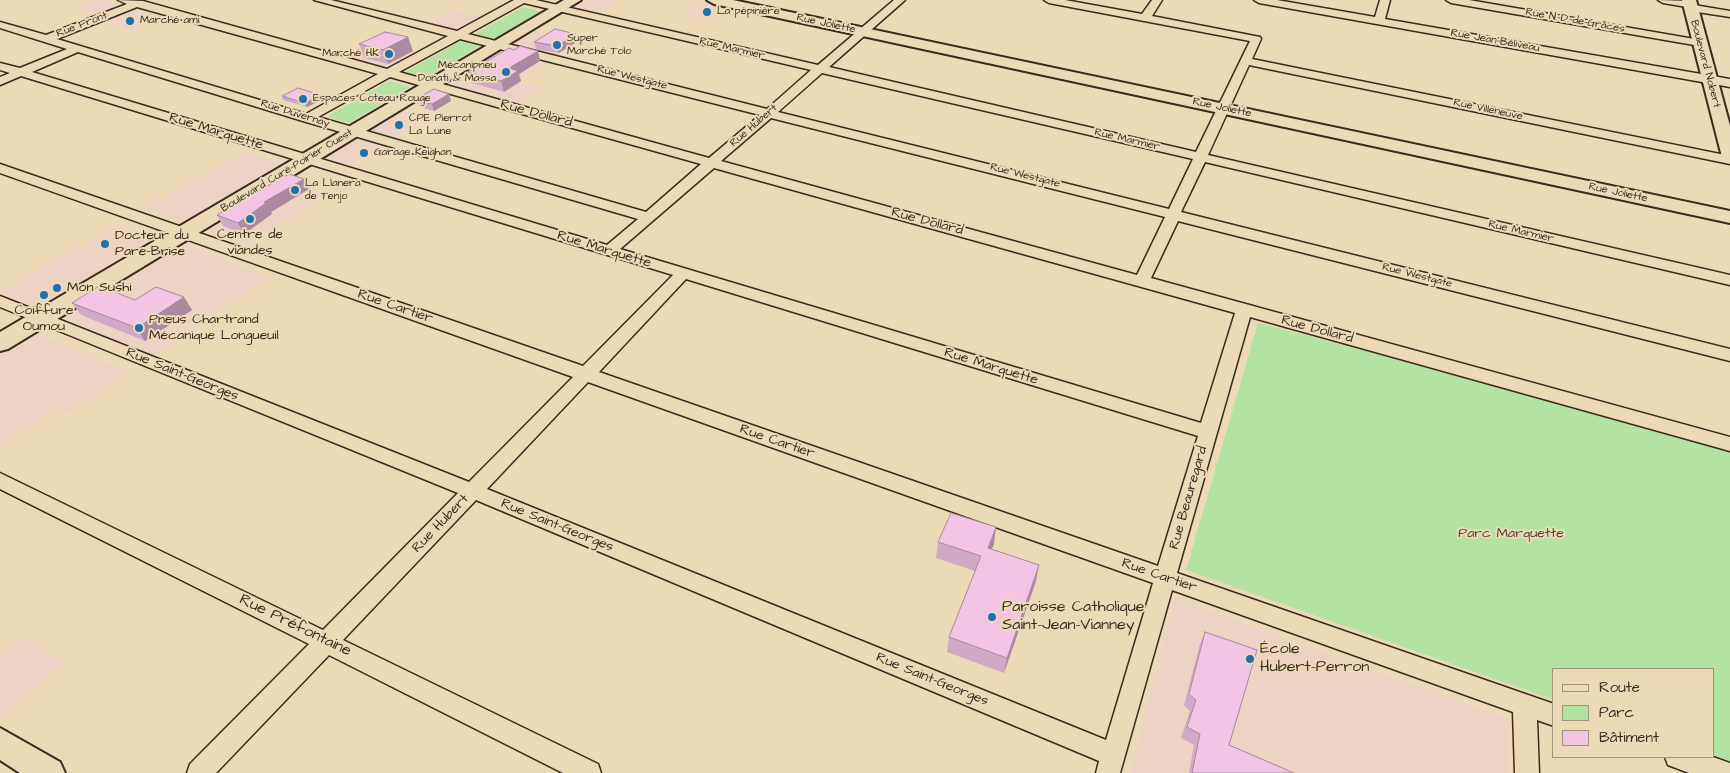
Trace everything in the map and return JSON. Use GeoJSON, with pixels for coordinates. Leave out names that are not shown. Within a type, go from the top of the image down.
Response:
{"type":"FeatureCollection","features":[{"type":"Feature","properties":{"kind":"main road","name":"Boulevard Curé-Poirier Ouest"},"geometry":{"type":"LineString","coordinates":[[0,343],[574,0]]}},
{"type":"Feature","properties":{"kind":"street","name":"Rue Dollard"},"geometry":{"type":"LineString","coordinates":[[123,0],[141,2],[432,85],[1730,444]]}},
{"type":"Feature","properties":{"kind":"street","name":"Rue Westgate"},"geometry":{"type":"LineString","coordinates":[[319,0],[1730,355]]}},
{"type":"Feature","properties":{"kind":"street"},"geometry":{"type":"LineString","coordinates":[[307,118],[523,0]]}},
{"type":"Feature","properties":{"kind":"street","name":"Rue Marmier"},"geometry":{"type":"LineString","coordinates":[[523,0],[1730,280]]}},
{"type":"Feature","properties":{"kind":"street","name":"Rue Joliette"},"geometry":{"type":"LineString","coordinates":[[714,0],[1730,217]]}},
{"type":"Feature","properties":{"kind":"street","name":"Rue Hubert"},"geometry":{"type":"LineString","coordinates":[[609,251],[900,0]]}},
{"type":"Feature","properties":{"kind":"street"},"geometry":{"type":"LineString","coordinates":[[1049,0],[1256,40],[1142,282]]}},
{"type":"Feature","properties":{"kind":"street"},"geometry":{"type":"LineString","coordinates":[[1145,18],[1157,0]]}},
{"type":"Feature","properties":{"kind":"street"},"geometry":{"type":"LineString","coordinates":[[1379,21],[1385,0]]}},
{"type":"Feature","properties":{"kind":"street","name":"Rue N.-D.-de-Grâces"},"geometry":{"type":"LineString","coordinates":[[1451,0],[1700,43]]}},
{"type":"Feature","properties":{"kind":"street"},"geometry":{"type":"LineString","coordinates":[[1663,0],[1690,4],[1730,14]]}},
{"type":"Feature","properties":{"kind":"street","name":"Rue Jean-Béliveau"},"geometry":{"type":"LineString","coordinates":[[1266,1],[1730,83]]}},
{"type":"Feature","properties":{"kind":"street","name":"Rue Front"},"geometry":{"type":"LineString","coordinates":[[46,39],[141,2]]}},
{"type":"Feature","properties":{"kind":"street","name":"Boulevard Nobert"},"geometry":{"type":"LineString","coordinates":[[1690,4],[1730,158]]}},
{"type":"Feature","properties":{"kind":"street","name":"Rue Duvernay"},"geometry":{"type":"LineString","coordinates":[[0,25],[307,118],[648,217]]}},
{"type":"Feature","properties":{"kind":"street","name":"Rue Front"},"geometry":{"type":"LineString","coordinates":[[0,81],[78,48]]}},
{"type":"Feature","properties":{"kind":"street","name":"Rue Villeneuve"},"geometry":{"type":"LineString","coordinates":[[1246,60],[1730,158]]}},
{"type":"Feature","properties":{"kind":"street","name":"Rue Marquette"},"geometry":{"type":"LineString","coordinates":[[0,66],[1208,432]]}},
{"type":"Feature","properties":{"kind":"street","name":"Rue Cartier"},"geometry":{"type":"LineString","coordinates":[[0,168],[1552,714]]}},
{"type":"Feature","properties":{"kind":"street","name":"Rue Hubert"},"geometry":{"type":"LineString","coordinates":[[199,773],[683,274]]}},
{"type":"Feature","properties":{"kind":"street","name":"Rue Saint-Georges"},"geometry":{"type":"LineString","coordinates":[[0,301],[473,491],[1111,764]]}},
{"type":"Feature","properties":{"kind":"street","name":"Rue Beauregard"},"geometry":{"type":"LineString","coordinates":[[1111,764],[1244,309]]}},
{"type":"Feature","properties":{"kind":"street","name":"Rue Préfontaine"},"geometry":{"type":"LineString","coordinates":[[0,480],[589,773]]}},
{"type":"Feature","properties":{"kind":"street"},"geometry":{"type":"LineString","coordinates":[[1525,705],[1527,773]]}},
{"type":"Feature","properties":{"kind":"street"},"geometry":{"type":"LineString","coordinates":[[0,743],[49,773]]}},
{"type":"Feature","properties":{"kind":"street"},"geometry":{"type":"LineString","coordinates":[[1680,758],[1725,773]]}},
{"type":"Feature","properties":{"kind":"shaded area"},"geometry":{"type":"Polygon","coordinates":[[[96,0],[121,6],[100,15],[76,8],[96,0]]]}},
{"type":"Feature","properties":{"kind":"shaded area"},"geometry":{"type":"Polygon","coordinates":[[[585,0],[617,1],[595,14],[573,9],[585,0]]]}},
{"type":"Feature","properties":{"kind":"shaded area","name":"La pépinière"},"geometry":{"type":"Polygon","coordinates":[[[703,2],[731,8],[711,21],[683,15],[703,2]]]}},
{"type":"Feature","properties":{"kind":"shaded area"},"geometry":{"type":"Polygon","coordinates":[[[132,10],[160,17],[131,29],[105,21],[132,10]]]}},
{"type":"Feature","properties":{"kind":"shaded area"},"geometry":{"type":"Polygon","coordinates":[[[452,10],[485,18],[456,30],[427,23],[452,10]]]}},
{"type":"Feature","properties":{"kind":"shaded area"},"geometry":{"type":"Polygon","coordinates":[[[537,31],[582,41],[558,55],[514,44],[537,31]]]}},
{"type":"Feature","properties":{"kind":"shaded area"},"geometry":{"type":"Polygon","coordinates":[[[379,43],[419,53],[386,68],[350,58],[379,43]]]}},
{"type":"Feature","properties":{"kind":"shaded area"},"geometry":{"type":"Polygon","coordinates":[[[504,52],[547,62],[517,81],[540,88],[516,104],[447,85],[499,53],[504,52]]]}},
{"type":"Feature","properties":{"kind":"shaded area","name":"CPE Pierrot La Lune"},"geometry":{"type":"Polygon","coordinates":[[[403,111],[427,118],[395,138],[371,131],[403,111]]]}},
{"type":"Feature","properties":{"kind":"shaded area"},"geometry":{"type":"Polygon","coordinates":[[[354,140],[385,145],[349,167],[325,160],[354,140]]]}},
{"type":"Feature","properties":{"kind":"shaded area"},"geometry":{"type":"Polygon","coordinates":[[[245,152],[281,162],[281,165],[187,221],[181,221],[143,208],[245,152]]]}},
{"type":"Feature","properties":{"kind":"shaded area"},"geometry":{"type":"Polygon","coordinates":[[[286,180],[329,194],[249,245],[204,230],[286,180]]]}},
{"type":"Feature","properties":{"kind":"shaded area"},"geometry":{"type":"Polygon","coordinates":[[[118,225],[155,237],[151,242],[45,304],[34,306],[0,291],[118,225]]]}},
{"type":"Feature","properties":{"kind":"shaded area"},"geometry":{"type":"Polygon","coordinates":[[[186,243],[267,278],[154,356],[62,318],[186,243]]]}},
{"type":"Feature","properties":{"kind":"shaded area"},"geometry":{"type":"Polygon","coordinates":[[[37,334],[128,372],[68,414],[57,408],[0,446],[0,355],[37,334]]]}},
{"type":"Feature","properties":{"kind":"shaded area","name":"École Hubert-Perron"},"geometry":{"type":"Polygon","coordinates":[[[1174,598],[1508,719],[1507,773],[1130,773],[1174,598]]]}},
{"type":"Feature","properties":{"kind":"shaded area"},"geometry":{"type":"Polygon","coordinates":[[[22,637],[65,663],[0,718],[0,655],[22,637]]]}},
{"type":"Feature","properties":{"kind":"green space"},"geometry":{"type":"Polygon","coordinates":[[[523,7],[542,12],[495,39],[475,34],[523,7]]]}},
{"type":"Feature","properties":{"kind":"green space"},"geometry":{"type":"Polygon","coordinates":[[[460,41],[480,46],[427,77],[406,72],[460,41]]]}},
{"type":"Feature","properties":{"kind":"green space"},"geometry":{"type":"Polygon","coordinates":[[[388,81],[410,87],[349,123],[327,117],[388,81]]]}},
{"type":"Feature","properties":{"kind":"green space","name":"Parc Marquette"},"geometry":{"type":"Polygon","coordinates":[[[1258,323],[1730,445],[1730,762],[1715,756],[1715,668],[1552,668],[1552,699],[1186,570],[1258,323]]]}},
{"type":"Feature","properties":{"kind":"building"},"geometry":{"type":"Polygon","coordinates":[[[555,29],[576,34],[557,46],[534,42],[555,29]]]}},
{"type":"Feature","properties":{"kind":"building"},"geometry":{"type":"Polygon","coordinates":[[[385,32],[408,37],[383,50],[359,44],[385,32]]]}},
{"type":"Feature","properties":{"kind":"building"},"geometry":{"type":"Polygon","coordinates":[[[520,46],[538,51],[509,68],[518,71],[501,81],[468,72],[509,48],[514,50],[520,46]]]}},
{"type":"Feature","properties":{"kind":"building"},"geometry":{"type":"Polygon","coordinates":[[[298,88],[321,95],[305,103],[282,96],[298,88]]]}},
{"type":"Feature","properties":{"kind":"building"},"geometry":{"type":"Polygon","coordinates":[[[434,89],[449,94],[432,104],[416,99],[434,89]]]}},
{"type":"Feature","properties":{"kind":"building"},"geometry":{"type":"Polygon","coordinates":[[[289,174],[304,179],[264,202],[266,203],[238,223],[217,215],[289,174]]]}},
{"type":"Feature","properties":{"kind":"building"},"geometry":{"type":"Polygon","coordinates":[[[99,286],[135,300],[156,287],[184,297],[137,328],[72,303],[99,286]]]}},
{"type":"Feature","properties":{"kind":"building","name":"Paroisse Catholique Saint-Jean-Vianney"},"geometry":{"type":"Polygon","coordinates":[[[951,513],[996,527],[988,548],[1039,565],[1007,658],[949,637],[981,556],[938,542],[951,513]]]}},
{"type":"Feature","properties":{"kind":"building","name":"École Hubert-Perron"},"geometry":{"type":"Polygon","coordinates":[[[1205,632],[1257,650],[1229,745],[1294,773],[1192,773],[1200,734],[1187,727],[1196,700],[1189,694],[1205,632]]]}},
{"type":"Feature","properties":{"kind":"place","name":"La pépinière"},"geometry":{"type":"Point","coordinates":[707,12]}},
{"type":"Feature","properties":{"kind":"place","name":"Marché ami"},"geometry":{"type":"Point","coordinates":[130,21]}},
{"type":"Feature","properties":{"kind":"place","name":"Super Marché Tolo"},"geometry":{"type":"Point","coordinates":[557,45]}},
{"type":"Feature","properties":{"kind":"place","name":"Marché HK"},"geometry":{"type":"Point","coordinates":[389,54]}},
{"type":"Feature","properties":{"kind":"place","name":"Mécanipneu Donati & Massa"},"geometry":{"type":"Point","coordinates":[506,72]}},
{"type":"Feature","properties":{"kind":"place","name":"Espaces Coteau Rouge"},"geometry":{"type":"Point","coordinates":[303,99]}},
{"type":"Feature","properties":{"kind":"place","name":"CPE Pierrot La Lune"},"geometry":{"type":"Point","coordinates":[399,125]}},
{"type":"Feature","properties":{"kind":"place","name":"Garage Keighan"},"geometry":{"type":"Point","coordinates":[364,153]}},
{"type":"Feature","properties":{"kind":"place","name":"La Llanera de Tenjo"},"geometry":{"type":"Point","coordinates":[295,190]}},
{"type":"Feature","properties":{"kind":"place","name":"Centre de viandes"},"geometry":{"type":"Point","coordinates":[250,219]}},
{"type":"Feature","properties":{"kind":"place","name":"Docteur du Pare-Brise"},"geometry":{"type":"Point","coordinates":[105,244]}},
{"type":"Feature","properties":{"kind":"place","name":"Mon Sushi"},"geometry":{"type":"Point","coordinates":[57,288]}},
{"type":"Feature","properties":{"kind":"place","name":"Coiffure Oumou"},"geometry":{"type":"Point","coordinates":[44,295]}},
{"type":"Feature","properties":{"kind":"place","name":"Pneus Chartrand Mécanique Longueuil"},"geometry":{"type":"Point","coordinates":[139,328]}},
{"type":"Feature","properties":{"kind":"place","name":"Paroisse Catholique Saint-Jean-Vianney"},"geometry":{"type":"Point","coordinates":[992,617]}},
{"type":"Feature","properties":{"kind":"place","name":"École Hubert-Perron"},"geometry":{"type":"Point","coordinates":[1250,659]}}]}
